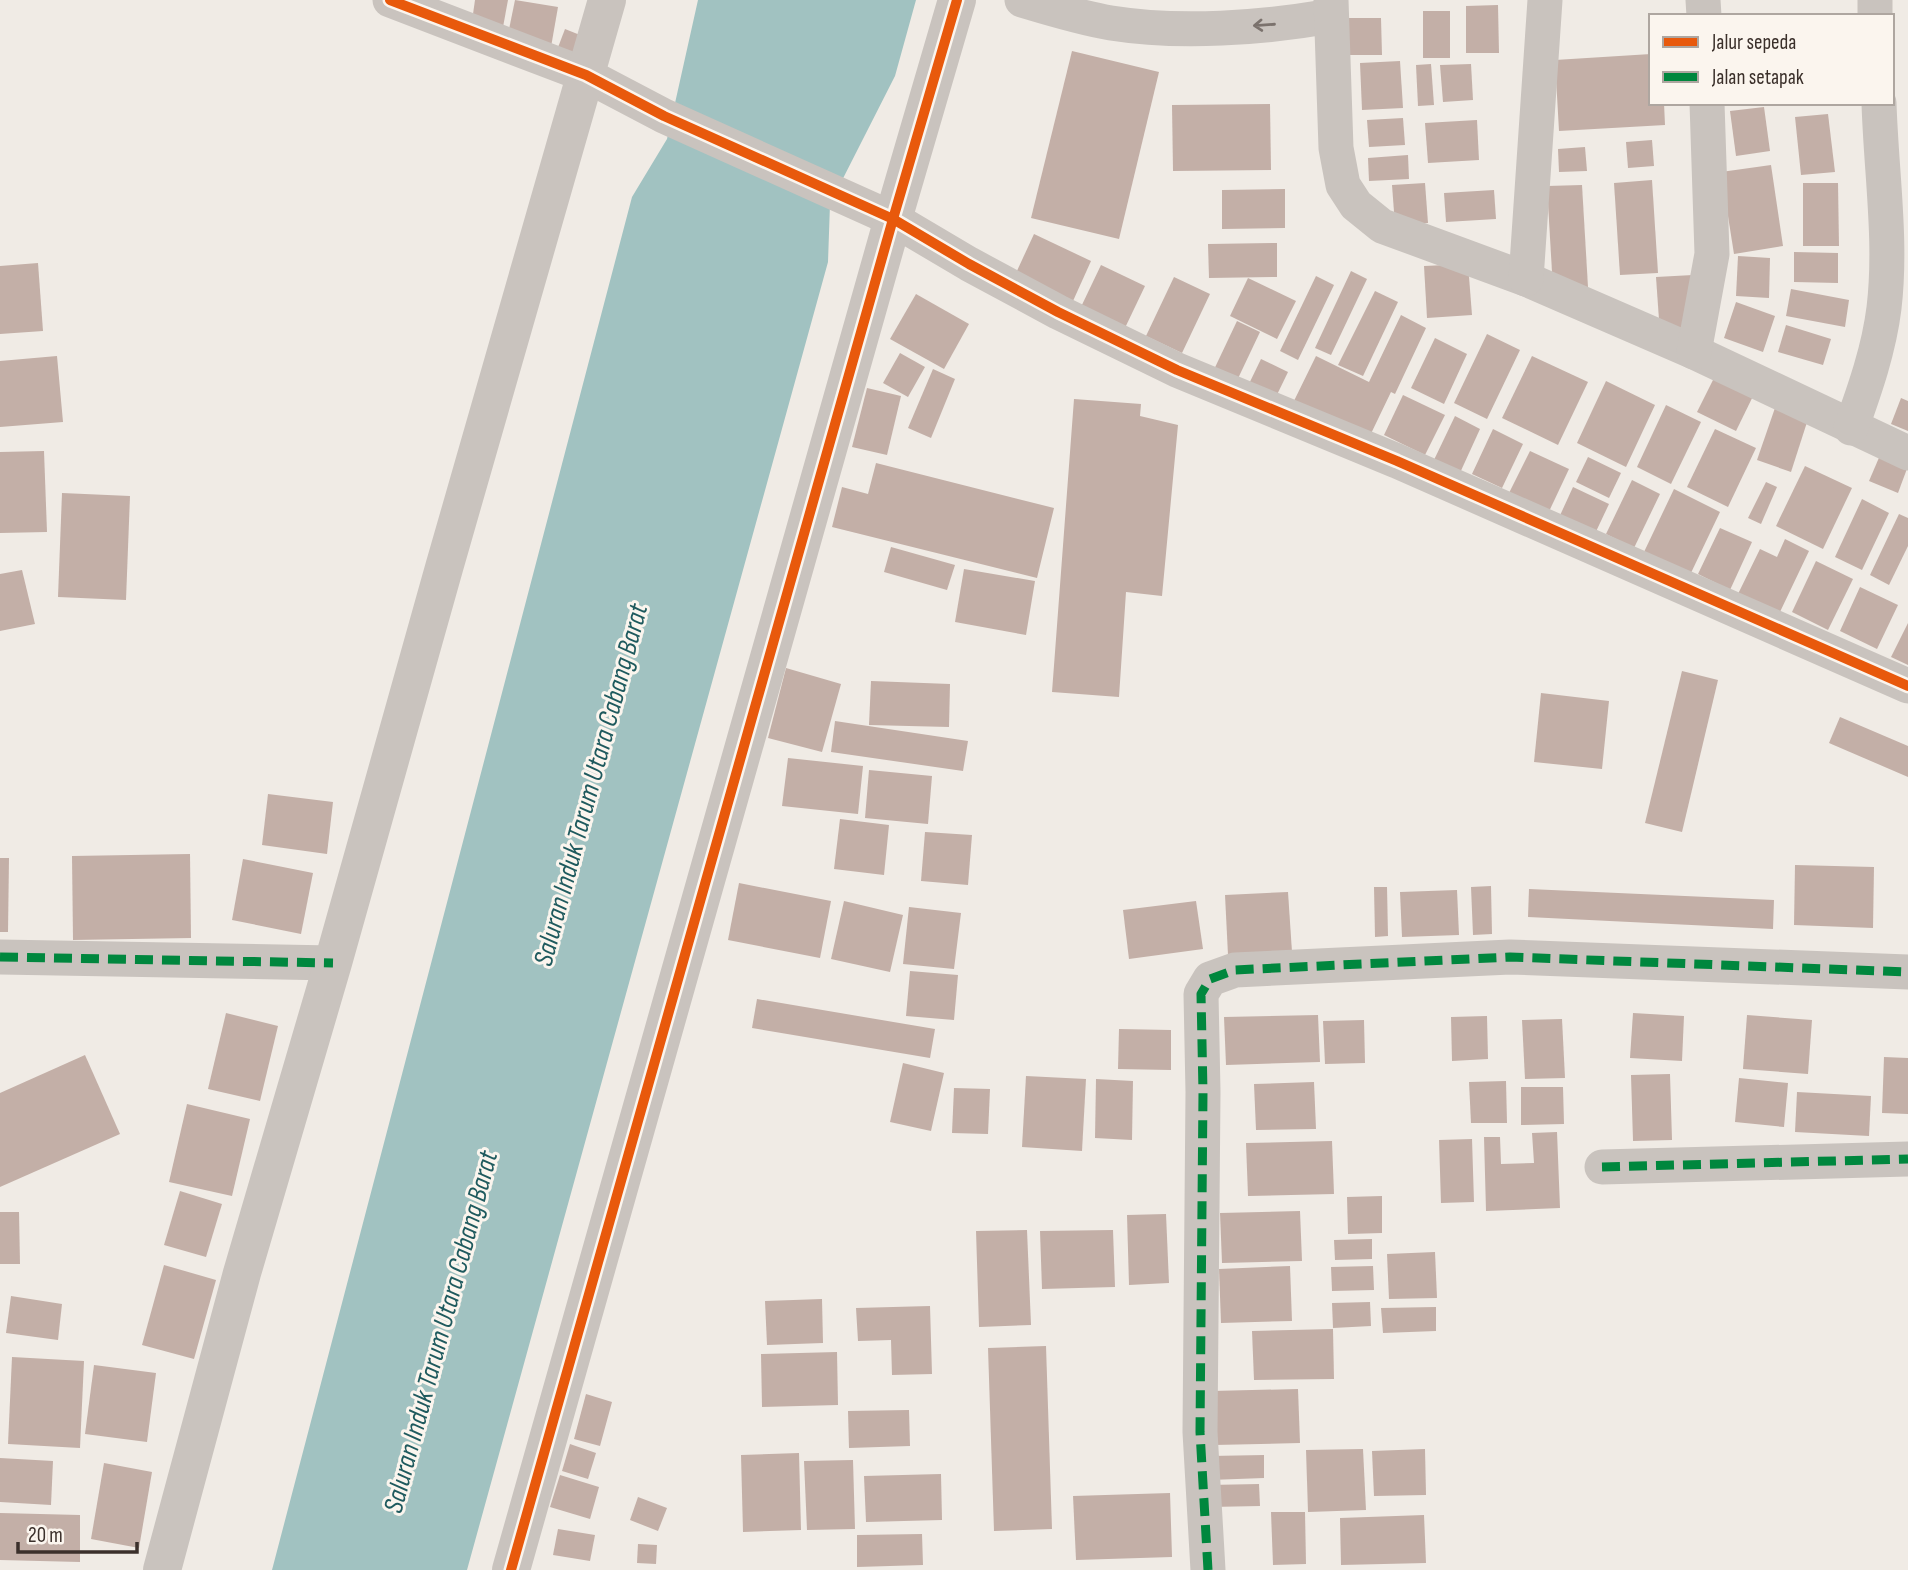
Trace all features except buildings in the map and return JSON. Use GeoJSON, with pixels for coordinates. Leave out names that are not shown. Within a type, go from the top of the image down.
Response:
{"type":"FeatureCollection","features":[{"type":"Feature","properties":{"kind":"street"},"geometry":{"type":"LineString","coordinates":[[390,0],[586,75],[664,116],[893,219],[1058,312],[1177,370],[1409,466],[1908,686]]}},
{"type":"Feature","properties":{"kind":"street"},"geometry":{"type":"LineString","coordinates":[[162,1570],[242,1273],[607,0]]}},
{"type":"Feature","properties":{"kind":"street"},"geometry":{"type":"LineString","coordinates":[[511,1570],[957,0]]}},
{"type":"Feature","properties":{"kind":"street"},"geometry":{"type":"LineString","coordinates":[[1022,0],[1068,7],[1111,23],[1157,28],[1196,13],[1287,24],[1331,8],[1336,148],[1343,185],[1356,205],[1382,226],[1527,279],[1694,352],[1908,453]]}},
{"type":"Feature","properties":{"kind":"street"},"geometry":{"type":"LineString","coordinates":[[1527,279],[1545,0]]}},
{"type":"Feature","properties":{"kind":"street"},"geometry":{"type":"LineString","coordinates":[[1694,352],[1712,254],[1707,105]]}},
{"type":"Feature","properties":{"kind":"street"},"geometry":{"type":"LineString","coordinates":[[1851,428],[1870,375],[1884,309],[1887,250],[1879,105]]}},
{"type":"Feature","properties":{"kind":"street"},"geometry":{"type":"LineString","coordinates":[[0,957],[333,963]]}},
{"type":"Feature","properties":{"kind":"street"},"geometry":{"type":"LineString","coordinates":[[1208,1570],[1200,1432],[1203,1091],[1201,993],[1210,979],[1235,970],[1510,957],[1908,972]]}},
{"type":"Feature","properties":{"kind":"street"},"geometry":{"type":"LineString","coordinates":[[1602,1167],[1908,1159]]}},
{"type":"Feature","properties":{"kind":"water","name":"Saluran Induk Tarum Utara Cabang Barat"},"geometry":{"type":"Polygon","coordinates":[[[698,0],[916,0],[895,76],[830,204],[828,262],[467,1570],[272,1570],[632,197],[667,139],[698,0]]]}},
{"type":"Feature","properties":{"kind":"marked path"},"geometry":{"type":"LineString","coordinates":[[0,957],[333,963]]}},
{"type":"Feature","properties":{"kind":"marked path"},"geometry":{"type":"LineString","coordinates":[[1208,1570],[1200,1432],[1203,1092],[1201,994],[1210,979],[1235,970],[1510,957],[1908,972]]}},
{"type":"Feature","properties":{"kind":"marked path"},"geometry":{"type":"LineString","coordinates":[[1602,1167],[1908,1159]]}},
{"type":"Feature","properties":{"kind":"cycle path"},"geometry":{"type":"LineString","coordinates":[[390,0],[586,75],[664,116],[893,219],[1058,312],[1177,370],[1397,461],[1908,686]]}},
{"type":"Feature","properties":{"kind":"cycle path"},"geometry":{"type":"LineString","coordinates":[[511,1570],[957,0]]}}]}
